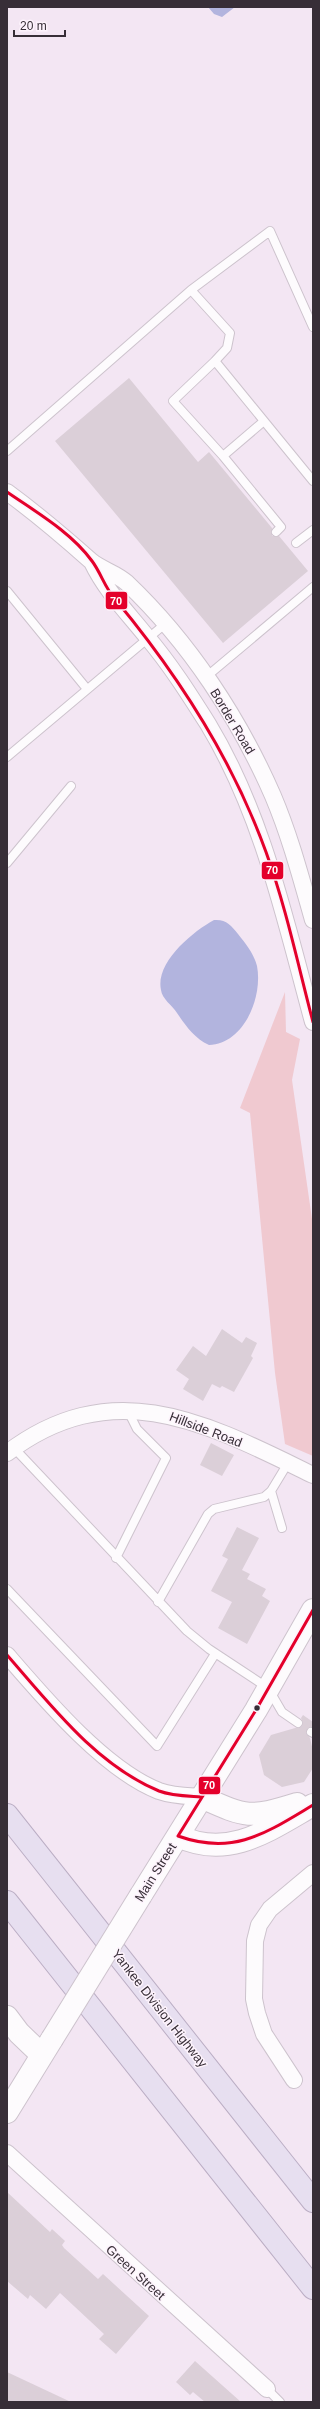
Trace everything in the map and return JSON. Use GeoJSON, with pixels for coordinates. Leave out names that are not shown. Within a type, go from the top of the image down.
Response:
{"type":"FeatureCollection","features":[{"type":"Feature","properties":{"kind":"highway","name":"Yankee Division Highway"},"geometry":{"type":"LineString","coordinates":[[7,1815],[313,2201]]}},
{"type":"Feature","properties":{"kind":"highway"},"geometry":{"type":"LineString","coordinates":[[7,1902],[313,2288]]}},
{"type":"Feature","properties":{"kind":"main road","name":"Main Street"},"geometry":{"type":"LineString","coordinates":[[9,2104],[47,2047],[268,1688],[310,1624]]}},
{"type":"Feature","properties":{"kind":"main road"},"geometry":{"type":"LineString","coordinates":[[201,1797],[237,1813],[251,1815],[313,1799]]}},
{"type":"Feature","properties":{"kind":"main road"},"geometry":{"type":"LineString","coordinates":[[178,1836],[208,1846],[228,1844],[270,1830],[313,1804]]}},
{"type":"Feature","properties":{"kind":"main road"},"geometry":{"type":"LineString","coordinates":[[7,2017],[19,2033],[47,2047]]}},
{"type":"Feature","properties":{"kind":"street","name":"Border Road"},"geometry":{"type":"LineString","coordinates":[[7,492],[52,525],[92,562],[110,571],[126,582],[164,624],[206,677],[244,738],[273,797],[298,865],[313,920]]}},
{"type":"Feature","properties":{"kind":"street","name":"Border Road"},"geometry":{"type":"LineString","coordinates":[[92,562],[107,589],[148,638],[188,692],[209,725],[241,789],[267,854],[313,1022]]}},
{"type":"Feature","properties":{"kind":"street","name":"Hillside Road"},"geometry":{"type":"LineString","coordinates":[[10,1450],[36,1434],[67,1420],[93,1414],[128,1411],[164,1413],[188,1420],[313,1475]]}},
{"type":"Feature","properties":{"kind":"street"},"geometry":{"type":"LineString","coordinates":[[7,1655],[72,1727],[133,1777],[159,1791],[201,1797]]}},
{"type":"Feature","properties":{"kind":"street"},"geometry":{"type":"LineString","coordinates":[[294,2080],[264,2034],[257,2013],[254,1999],[255,1941],[259,1925],[270,1909],[313,1874]]}},
{"type":"Feature","properties":{"kind":"street","name":"Green Street"},"geometry":{"type":"LineString","coordinates":[[7,2153],[267,2389]]}},
{"type":"Feature","properties":{"kind":"lane"},"geometry":{"type":"LineString","coordinates":[[7,450],[191,290],[270,231],[313,327]]}},
{"type":"Feature","properties":{"kind":"lane"},"geometry":{"type":"LineString","coordinates":[[191,290],[230,334],[227,348],[173,401],[223,456],[281,527],[276,532]]}},
{"type":"Feature","properties":{"kind":"lane"},"geometry":{"type":"LineString","coordinates":[[215,361],[313,481]]}},
{"type":"Feature","properties":{"kind":"lane"},"geometry":{"type":"LineString","coordinates":[[223,456],[264,421]]}},
{"type":"Feature","properties":{"kind":"lane"},"geometry":{"type":"LineString","coordinates":[[296,543],[313,530]]}},
{"type":"Feature","properties":{"kind":"lane"},"geometry":{"type":"LineString","coordinates":[[206,677],[313,587]]}},
{"type":"Feature","properties":{"kind":"lane"},"geometry":{"type":"LineString","coordinates":[[7,591],[87,689]]}},
{"type":"Feature","properties":{"kind":"lane"},"geometry":{"type":"LineString","coordinates":[[7,756],[164,624]]}},
{"type":"Feature","properties":{"kind":"lane"},"geometry":{"type":"LineString","coordinates":[[7,862],[71,786]]}},
{"type":"Feature","properties":{"kind":"lane"},"geometry":{"type":"LineString","coordinates":[[116,1558],[166,1458],[137,1429],[128,1411]]}},
{"type":"Feature","properties":{"kind":"lane"},"geometry":{"type":"LineString","coordinates":[[10,1450],[194,1638],[215,1654],[268,1688],[282,1712],[298,1723]]}},
{"type":"Feature","properties":{"kind":"lane"},"geometry":{"type":"LineString","coordinates":[[158,1602],[208,1514],[214,1509],[264,1497],[271,1491],[288,1463]]}},
{"type":"Feature","properties":{"kind":"lane"},"geometry":{"type":"LineString","coordinates":[[271,1491],[282,1528]]}},
{"type":"Feature","properties":{"kind":"lane"},"geometry":{"type":"LineString","coordinates":[[7,1590],[158,1746],[215,1654]]}},
{"type":"Feature","properties":{"kind":"lane"},"geometry":{"type":"LineString","coordinates":[[267,2389],[280,2402]]}},
{"type":"Feature","properties":{"kind":"shaded area"},"geometry":{"type":"Polygon","coordinates":[[[285,992],[286,1032],[300,1039],[292,1080],[313,1226],[313,1456],[285,1444],[275,1373],[250,1113],[240,1108],[285,992]]]}},
{"type":"Feature","properties":{"kind":"water"},"geometry":{"type":"Polygon","coordinates":[[[208,7],[235,7],[222,17],[214,14],[208,7]]]}},
{"type":"Feature","properties":{"kind":"water"},"geometry":{"type":"Polygon","coordinates":[[[214,920],[222,920],[228,923],[244,942],[252,953],[256,962],[258,978],[254,1004],[241,1028],[232,1037],[221,1043],[209,1045],[199,1039],[191,1031],[165,999],[161,990],[161,980],[169,959],[177,949],[196,932],[214,920]]]}},
{"type":"Feature","properties":{"kind":"building"},"geometry":{"type":"Polygon","coordinates":[[[129,378],[198,462],[209,452],[272,528],[272,536],[279,536],[308,571],[223,643],[55,441],[129,378]]]}},
{"type":"Feature","properties":{"kind":"building"},"geometry":{"type":"Polygon","coordinates":[[[222,1329],[242,1343],[246,1337],[257,1343],[251,1356],[253,1358],[234,1392],[222,1386],[220,1388],[212,1384],[203,1401],[183,1389],[189,1379],[176,1370],[193,1346],[206,1356],[222,1329]]]}},
{"type":"Feature","properties":{"kind":"building"},"geometry":{"type":"Polygon","coordinates":[[[211,1443],[234,1455],[222,1476],[200,1465],[211,1443]]]}},
{"type":"Feature","properties":{"kind":"building"},"geometry":{"type":"Polygon","coordinates":[[[237,1527],[259,1538],[242,1570],[250,1574],[247,1579],[266,1589],[262,1596],[270,1601],[247,1644],[218,1628],[232,1602],[211,1591],[228,1559],[222,1556],[237,1527]]]}},
{"type":"Feature","properties":{"kind":"building"},"geometry":{"type":"Polygon","coordinates":[[[303,1715],[313,1722],[313,1727],[308,1728],[306,1732],[310,1738],[313,1751],[313,1768],[304,1782],[282,1787],[264,1775],[259,1755],[271,1735],[302,1726],[303,1723],[301,1718],[303,1715]]]}},
{"type":"Feature","properties":{"kind":"building"},"geometry":{"type":"Polygon","coordinates":[[[7,2192],[50,2232],[52,2229],[65,2241],[62,2245],[64,2248],[98,2279],[103,2274],[149,2316],[116,2354],[99,2339],[104,2334],[60,2293],[46,2309],[30,2295],[28,2299],[7,2281],[7,2192]]]}},
{"type":"Feature","properties":{"kind":"building"},"geometry":{"type":"Polygon","coordinates":[[[195,2361],[241,2402],[205,2402],[193,2392],[190,2395],[176,2382],[195,2361]]]}},
{"type":"Feature","properties":{"kind":"building"},"geometry":{"type":"Polygon","coordinates":[[[7,2372],[71,2402],[7,2402],[7,2372]]]}},
{"type":"Feature","properties":{"kind":"transit line","name":"70"},"geometry":{"type":"LineString","coordinates":[[7,492],[64,532],[84,551],[92,561],[112,595],[161,658],[202,719],[237,784],[266,852],[286,915],[313,1022]]}},
{"type":"Feature","properties":{"kind":"transit line","name":"70"},"geometry":{"type":"LineString","coordinates":[[313,1610],[256,1710],[178,1836],[198,1842],[216,1844],[233,1842],[264,1832],[313,1805]]}},
{"type":"Feature","properties":{"kind":"transit line","name":"70"},"geometry":{"type":"LineString","coordinates":[[7,1655],[57,1713],[76,1732],[115,1766],[136,1780],[164,1793],[201,1797]]}}]}
